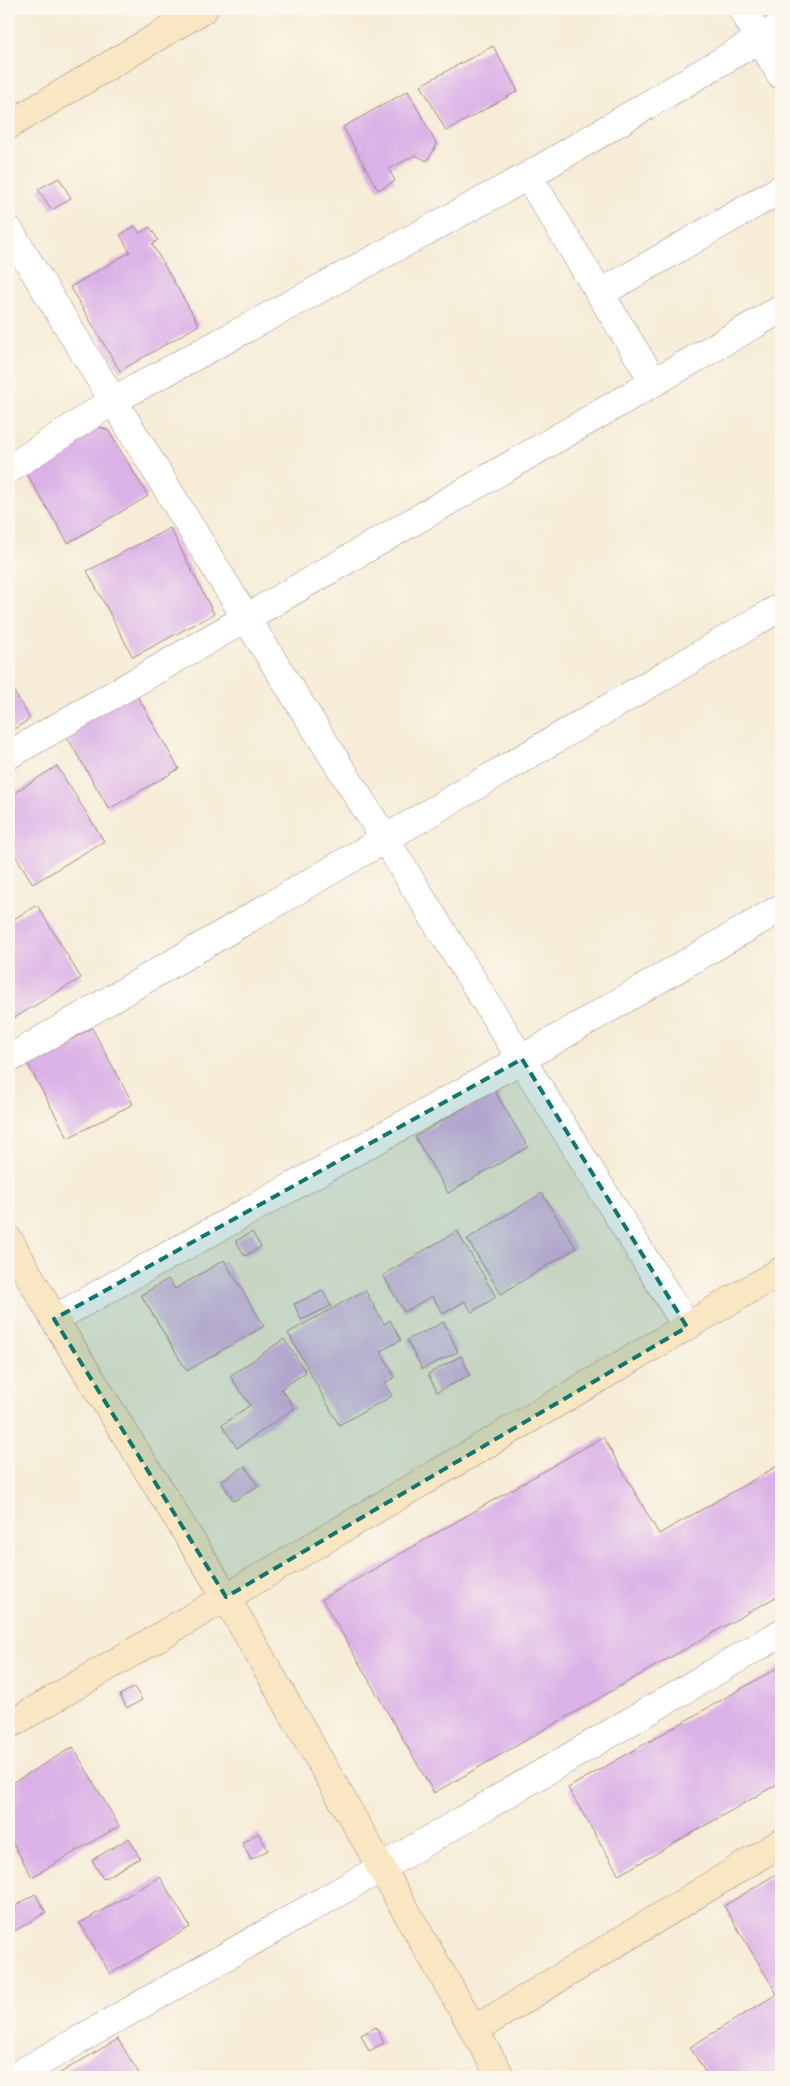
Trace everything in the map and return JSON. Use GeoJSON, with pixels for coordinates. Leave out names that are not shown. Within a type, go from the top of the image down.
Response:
{"type":"FeatureCollection","features":[{"type":"Feature","properties":{"kind":"street"},"geometry":{"type":"LineString","coordinates":[[9,125],[204,9]]}},
{"type":"Feature","properties":{"kind":"street"},"geometry":{"type":"LineString","coordinates":[[742,9],[771,32],[781,75]]}},
{"type":"Feature","properties":{"kind":"street"},"geometry":{"type":"LineString","coordinates":[[9,469],[114,400],[528,176],[771,32]]}},
{"type":"Feature","properties":{"kind":"street"},"geometry":{"type":"LineString","coordinates":[[528,176],[654,382]]}},
{"type":"Feature","properties":{"kind":"street"},"geometry":{"type":"LineString","coordinates":[[601,293],[781,189]]}},
{"type":"Feature","properties":{"kind":"street"},"geometry":{"type":"LineString","coordinates":[[9,230],[246,618],[386,839],[687,1327]]}},
{"type":"Feature","properties":{"kind":"street"},"geometry":{"type":"LineString","coordinates":[[9,755],[781,309]]}},
{"type":"Feature","properties":{"kind":"street"},"geometry":{"type":"LineString","coordinates":[[9,1059],[781,607]]}},
{"type":"Feature","properties":{"kind":"street"},"geometry":{"type":"LineString","coordinates":[[54,1319],[522,1059],[781,908]]}},
{"type":"Feature","properties":{"kind":"street"},"geometry":{"type":"LineString","coordinates":[[9,1240],[54,1319],[226,1597],[501,2077]]}},
{"type":"Feature","properties":{"kind":"street"},"geometry":{"type":"LineString","coordinates":[[9,1725],[781,1272]]}},
{"type":"Feature","properties":{"kind":"street"},"geometry":{"type":"LineString","coordinates":[[14,2077],[382,1868],[781,1633]]}},
{"type":"Feature","properties":{"kind":"street"},"geometry":{"type":"LineString","coordinates":[[474,2030],[781,1843]]}},
{"type":"Feature","properties":{"kind":"highlighted area"},"geometry":{"type":"Polygon","coordinates":[[[522,1059],[687,1327],[226,1597],[54,1319],[522,1059]]]}},
{"type":"Feature","properties":{"kind":"building"},"geometry":{"type":"Polygon","coordinates":[[[493,46],[518,91],[446,131],[421,85],[493,46]]]}},
{"type":"Feature","properties":{"kind":"building"},"geometry":{"type":"Polygon","coordinates":[[[408,91],[437,145],[427,161],[415,155],[389,169],[395,181],[378,190],[343,127],[408,91]]]}},
{"type":"Feature","properties":{"kind":"building"},"geometry":{"type":"Polygon","coordinates":[[[59,178],[71,198],[52,210],[38,189],[59,178]]]}},
{"type":"Feature","properties":{"kind":"building"},"geometry":{"type":"Polygon","coordinates":[[[135,226],[140,233],[150,227],[158,240],[152,244],[199,325],[120,371],[70,287],[130,252],[120,235],[135,226]]]}},
{"type":"Feature","properties":{"kind":"building"},"geometry":{"type":"Polygon","coordinates":[[[94,425],[108,430],[148,496],[68,543],[23,468],[94,425]]]}},
{"type":"Feature","properties":{"kind":"building"},"geometry":{"type":"Polygon","coordinates":[[[170,528],[214,614],[133,657],[87,571],[170,528]]]}},
{"type":"Feature","properties":{"kind":"building"},"geometry":{"type":"Polygon","coordinates":[[[9,683],[30,719],[9,732],[9,683]]]}},
{"type":"Feature","properties":{"kind":"building"},"geometry":{"type":"Polygon","coordinates":[[[134,690],[179,769],[109,809],[63,730],[134,690]]]}},
{"type":"Feature","properties":{"kind":"building"},"geometry":{"type":"Polygon","coordinates":[[[57,766],[104,841],[33,884],[9,845],[9,796],[57,766]]]}},
{"type":"Feature","properties":{"kind":"building"},"geometry":{"type":"Polygon","coordinates":[[[37,905],[81,978],[9,1021],[9,922],[37,905]]]}},
{"type":"Feature","properties":{"kind":"building"},"geometry":{"type":"Polygon","coordinates":[[[92,1028],[133,1104],[68,1138],[27,1063],[92,1028]]]}},
{"type":"Feature","properties":{"kind":"building"},"geometry":{"type":"Polygon","coordinates":[[[494,1090],[528,1147],[448,1193],[415,1137],[494,1090]]]}},
{"type":"Feature","properties":{"kind":"building"},"geometry":{"type":"Polygon","coordinates":[[[542,1193],[576,1248],[501,1294],[467,1239],[542,1193]]]}},
{"type":"Feature","properties":{"kind":"building"},"geometry":{"type":"Polygon","coordinates":[[[457,1231],[496,1297],[472,1312],[465,1301],[443,1314],[432,1296],[404,1312],[383,1275],[457,1231]]]}},
{"type":"Feature","properties":{"kind":"building"},"geometry":{"type":"Polygon","coordinates":[[[252,1232],[261,1247],[245,1256],[236,1241],[252,1232]]]}},
{"type":"Feature","properties":{"kind":"building"},"geometry":{"type":"Polygon","coordinates":[[[224,1260],[264,1326],[187,1371],[141,1295],[168,1279],[175,1289],[224,1260]]]}},
{"type":"Feature","properties":{"kind":"building"},"geometry":{"type":"Polygon","coordinates":[[[365,1290],[384,1324],[390,1320],[401,1340],[381,1351],[395,1377],[385,1383],[392,1396],[339,1425],[288,1333],[365,1290]]]}},
{"type":"Feature","properties":{"kind":"building"},"geometry":{"type":"Polygon","coordinates":[[[323,1291],[331,1306],[301,1320],[294,1304],[323,1291]]]}},
{"type":"Feature","properties":{"kind":"building"},"geometry":{"type":"Polygon","coordinates":[[[444,1322],[458,1352],[422,1369],[407,1340],[444,1322]]]}},
{"type":"Feature","properties":{"kind":"building"},"geometry":{"type":"Polygon","coordinates":[[[284,1339],[306,1372],[281,1389],[295,1408],[237,1448],[222,1425],[250,1405],[230,1376],[284,1339]]]}},
{"type":"Feature","properties":{"kind":"building"},"geometry":{"type":"Polygon","coordinates":[[[461,1356],[470,1375],[437,1392],[428,1374],[461,1356]]]}},
{"type":"Feature","properties":{"kind":"building"},"geometry":{"type":"Polygon","coordinates":[[[603,1437],[659,1534],[781,1464],[781,1594],[434,1793],[322,1599],[603,1437]]]}},
{"type":"Feature","properties":{"kind":"building"},"geometry":{"type":"Polygon","coordinates":[[[245,1466],[258,1486],[234,1501],[221,1481],[245,1466]]]}},
{"type":"Feature","properties":{"kind":"building"},"geometry":{"type":"Polygon","coordinates":[[[781,1666],[781,1782],[619,1875],[568,1788],[781,1666]]]}},
{"type":"Feature","properties":{"kind":"building"},"geometry":{"type":"Polygon","coordinates":[[[134,1687],[142,1700],[127,1708],[120,1695],[134,1687]]]}},
{"type":"Feature","properties":{"kind":"building"},"geometry":{"type":"Polygon","coordinates":[[[73,1747],[119,1826],[32,1877],[9,1837],[9,1785],[73,1747]]]}},
{"type":"Feature","properties":{"kind":"building"},"geometry":{"type":"Polygon","coordinates":[[[258,1833],[268,1850],[251,1860],[242,1843],[258,1833]]]}},
{"type":"Feature","properties":{"kind":"building"},"geometry":{"type":"Polygon","coordinates":[[[129,1838],[140,1858],[103,1879],[92,1860],[129,1838]]]}},
{"type":"Feature","properties":{"kind":"building"},"geometry":{"type":"Polygon","coordinates":[[[781,1871],[781,2077],[708,2077],[690,2047],[777,1994],[724,1906],[781,1871]]]}},
{"type":"Feature","properties":{"kind":"building"},"geometry":{"type":"Polygon","coordinates":[[[160,1877],[190,1927],[110,1974],[80,1923],[160,1877]]]}},
{"type":"Feature","properties":{"kind":"building"},"geometry":{"type":"Polygon","coordinates":[[[35,1894],[46,1912],[15,1931],[9,1920],[9,1910],[35,1894]]]}},
{"type":"Feature","properties":{"kind":"building"},"geometry":{"type":"Polygon","coordinates":[[[376,2027],[384,2043],[369,2051],[361,2035],[376,2027]]]}},
{"type":"Feature","properties":{"kind":"building"},"geometry":{"type":"Polygon","coordinates":[[[118,2039],[141,2077],[53,2077],[118,2039]]]}}]}
